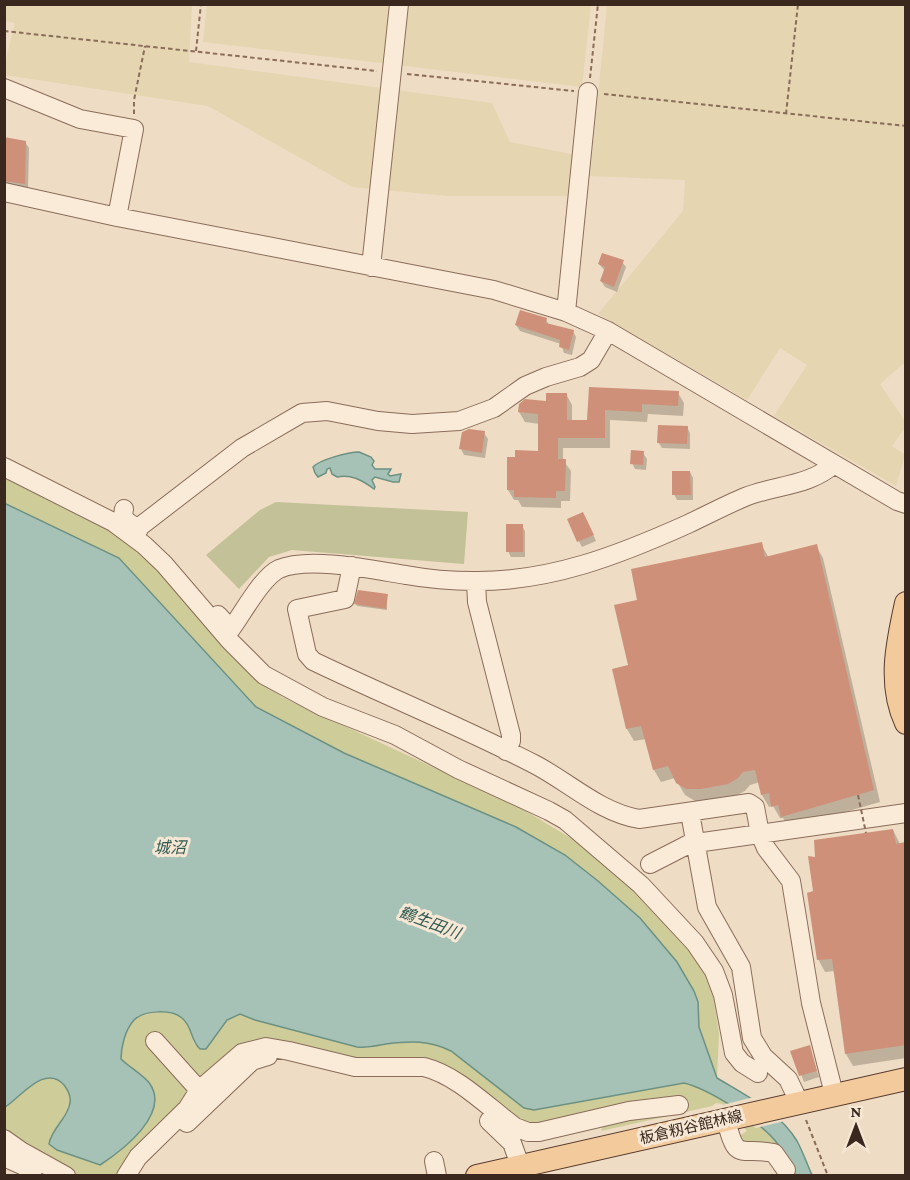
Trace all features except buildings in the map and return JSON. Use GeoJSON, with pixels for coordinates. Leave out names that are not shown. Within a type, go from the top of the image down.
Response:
{"type":"FeatureCollection","features":[{"type":"Feature","properties":{"kind":"main road"},"geometry":{"type":"LineString","coordinates":[[906,603],[895,671],[900,711],[906,723]]}},
{"type":"Feature","properties":{"kind":"main road","name":"板倉籾谷館林線"},"geometry":{"type":"LineString","coordinates":[[477,1176],[522,1171],[790,1104],[906,1079]]}},
{"type":"Feature","properties":{"kind":"street"},"geometry":{"type":"LineString","coordinates":[[371,267],[399,4]]}},
{"type":"Feature","properties":{"kind":"street"},"geometry":{"type":"LineString","coordinates":[[4,88],[80,119],[134,129],[117,217]]}},
{"type":"Feature","properties":{"kind":"street"},"geometry":{"type":"LineString","coordinates":[[566,312],[588,93]]}},
{"type":"Feature","properties":{"kind":"street"},"geometry":{"type":"LineString","coordinates":[[4,192],[117,217],[494,290],[566,312],[608,331],[906,504]]}},
{"type":"Feature","properties":{"kind":"street"},"geometry":{"type":"LineString","coordinates":[[138,528],[242,448],[302,413],[327,411],[378,421],[412,424],[459,421],[494,408],[525,386],[580,367],[591,360],[608,331]]}},
{"type":"Feature","properties":{"kind":"street"},"geometry":{"type":"LineString","coordinates":[[124,509],[122,515],[124,520],[138,528],[178,564],[231,629],[260,587],[280,569],[304,565],[352,566],[431,579],[476,581],[528,578],[566,571],[688,524],[746,497],[823,474],[834,464]]}},
{"type":"Feature","properties":{"kind":"street"},"geometry":{"type":"LineString","coordinates":[[4,467],[112,522],[144,545],[164,564],[230,641],[264,675],[323,707],[395,735],[458,769],[565,820],[641,885],[695,943],[714,971],[723,995],[734,1053],[742,1063],[758,1073]]}},
{"type":"Feature","properties":{"kind":"street"},"geometry":{"type":"LineString","coordinates":[[352,566],[345,599],[297,609],[307,654],[312,662],[555,775],[603,807],[624,816],[639,819],[749,803],[755,807],[760,834],[774,861],[787,873],[791,881],[811,1003],[834,1095]]}},
{"type":"Feature","properties":{"kind":"street"},"geometry":{"type":"LineString","coordinates":[[476,581],[477,602],[511,735],[506,751]]}},
{"type":"Feature","properties":{"kind":"street"},"geometry":{"type":"LineString","coordinates":[[690,813],[706,907],[741,967],[755,1046],[762,1056],[788,1079],[790,1104]]}},
{"type":"Feature","properties":{"kind":"street"},"geometry":{"type":"LineString","coordinates":[[650,864],[681,847],[696,843],[906,813]]}},
{"type":"Feature","properties":{"kind":"street"},"geometry":{"type":"LineString","coordinates":[[155,1041],[199,1090]]}},
{"type":"Feature","properties":{"kind":"street"},"geometry":{"type":"LineString","coordinates":[[126,1176],[138,1157],[187,1109],[199,1090],[242,1053],[266,1047],[355,1068],[424,1067],[432,1069],[451,1078],[515,1127],[528,1132],[539,1132],[629,1111],[678,1104]]}},
{"type":"Feature","properties":{"kind":"street"},"geometry":{"type":"LineString","coordinates":[[136,1176],[145,1163],[252,1061],[273,1055],[352,1075],[429,1077],[443,1085],[504,1133],[512,1143],[522,1171]]}},
{"type":"Feature","properties":{"kind":"street"},"geometry":{"type":"LineString","coordinates":[[728,1119],[730,1138],[736,1148],[747,1153],[774,1153],[786,1170]]}},
{"type":"Feature","properties":{"kind":"street"},"geometry":{"type":"LineString","coordinates":[[4,1139],[66,1176]]}},
{"type":"Feature","properties":{"kind":"street"},"geometry":{"type":"LineString","coordinates":[[4,1157],[45,1176]]}},
{"type":"Feature","properties":{"kind":"path"},"geometry":{"type":"LineString","coordinates":[[196,51],[201,4]]}},
{"type":"Feature","properties":{"kind":"path"},"geometry":{"type":"LineString","coordinates":[[588,93],[598,4]]}},
{"type":"Feature","properties":{"kind":"path"},"geometry":{"type":"LineString","coordinates":[[786,114],[798,4]]}},
{"type":"Feature","properties":{"kind":"path"},"geometry":{"type":"LineString","coordinates":[[4,31],[906,126]]}},
{"type":"Feature","properties":{"kind":"path"},"geometry":{"type":"LineString","coordinates":[[134,129],[134,100],[145,46]]}},
{"type":"Feature","properties":{"kind":"path"},"geometry":{"type":"LineString","coordinates":[[858,795],[866,833]]}},
{"type":"Feature","properties":{"kind":"path"},"geometry":{"type":"LineString","coordinates":[[790,1104],[828,1176]]}},
{"type":"Feature","properties":{"kind":"shaded area"},"geometry":{"type":"Polygon","coordinates":[[[5,5],[192,5],[189,62],[492,103],[510,142],[576,155],[575,196],[448,196],[352,187],[208,106],[5,75],[5,63],[15,23],[5,21],[5,5]]]}},
{"type":"Feature","properties":{"kind":"shaded area"},"geometry":{"type":"Polygon","coordinates":[[[207,5],[591,5],[582,87],[203,42],[207,5]]]}},
{"type":"Feature","properties":{"kind":"shaded area"},"geometry":{"type":"Polygon","coordinates":[[[607,5],[905,5],[905,366],[903,364],[880,384],[905,421],[905,428],[892,446],[905,455],[896,486],[774,416],[807,365],[780,348],[747,400],[598,314],[683,211],[685,180],[590,176],[607,5]]]}},
{"type":"Feature","properties":{"kind":"shaded area"},"geometry":{"type":"Polygon","coordinates":[[[4,478],[113,528],[147,553],[256,679],[284,698],[519,807],[584,846],[637,892],[696,957],[705,971],[712,987],[719,1034],[717,1078],[699,1027],[698,1002],[677,962],[640,918],[598,881],[565,855],[516,827],[344,753],[256,707],[119,558],[5,503],[4,478]]]}},
{"type":"Feature","properties":{"kind":"shaded area"},"geometry":{"type":"Polygon","coordinates":[[[155,1012],[171,1013],[182,1019],[189,1028],[194,1044],[240,1014],[255,1020],[367,1048],[406,1041],[422,1041],[438,1045],[451,1051],[534,1110],[684,1083],[709,1093],[734,1107],[768,1134],[778,1143],[778,1146],[743,1144],[739,1136],[747,1131],[722,1104],[716,1103],[712,1106],[601,1131],[606,1119],[533,1128],[457,1079],[254,1045],[252,1040],[243,1043],[245,1048],[201,1085],[155,1031],[146,1039],[195,1092],[122,1175],[77,1175],[52,1164],[5,1134],[4,1107],[38,1081],[54,1080],[67,1089],[71,1098],[66,1113],[50,1137],[57,1150],[100,1165],[145,1077],[134,1072],[121,1060],[126,1031],[136,1018],[155,1012]]]}},
{"type":"Feature","properties":{"kind":"green space"},"geometry":{"type":"Polygon","coordinates":[[[276,502],[468,512],[464,564],[292,550],[269,557],[239,589],[206,555],[260,510],[276,502]]]}},
{"type":"Feature","properties":{"kind":"water"},"geometry":{"type":"Polygon","coordinates":[[[359,452],[371,457],[375,469],[391,469],[388,474],[390,476],[401,474],[399,482],[375,477],[372,480],[374,489],[356,478],[337,477],[332,474],[330,468],[318,477],[315,473],[313,467],[316,464],[341,455],[359,452]]]}},
{"type":"Feature","properties":{"kind":"water","name":"城沼"},"geometry":{"type":"Polygon","coordinates":[[[4,503],[119,558],[256,707],[344,753],[516,827],[565,855],[598,881],[640,918],[677,962],[698,1002],[699,1027],[717,1078],[761,1105],[781,1121],[797,1141],[812,1175],[795,1175],[783,1150],[759,1126],[720,1099],[695,1086],[684,1083],[534,1110],[524,1108],[443,1047],[411,1042],[357,1047],[240,1014],[227,1020],[206,1049],[200,1049],[186,1022],[177,1015],[158,1012],[138,1017],[126,1034],[121,1059],[150,1084],[155,1095],[154,1107],[149,1119],[131,1141],[100,1165],[57,1150],[49,1144],[70,1103],[69,1094],[57,1079],[49,1078],[33,1084],[5,1107],[4,503]]]}},
{"type":"Feature","properties":{"kind":"pier"},"geometry":{"type":"Polygon","coordinates":[[[754,1097],[785,1121],[756,1128],[722,1105],[754,1097]]]}},
{"type":"Feature","properties":{"kind":"water label","name":"鶴生田川"},"geometry":{"type":"Point","coordinates":[430,922]}}]}
